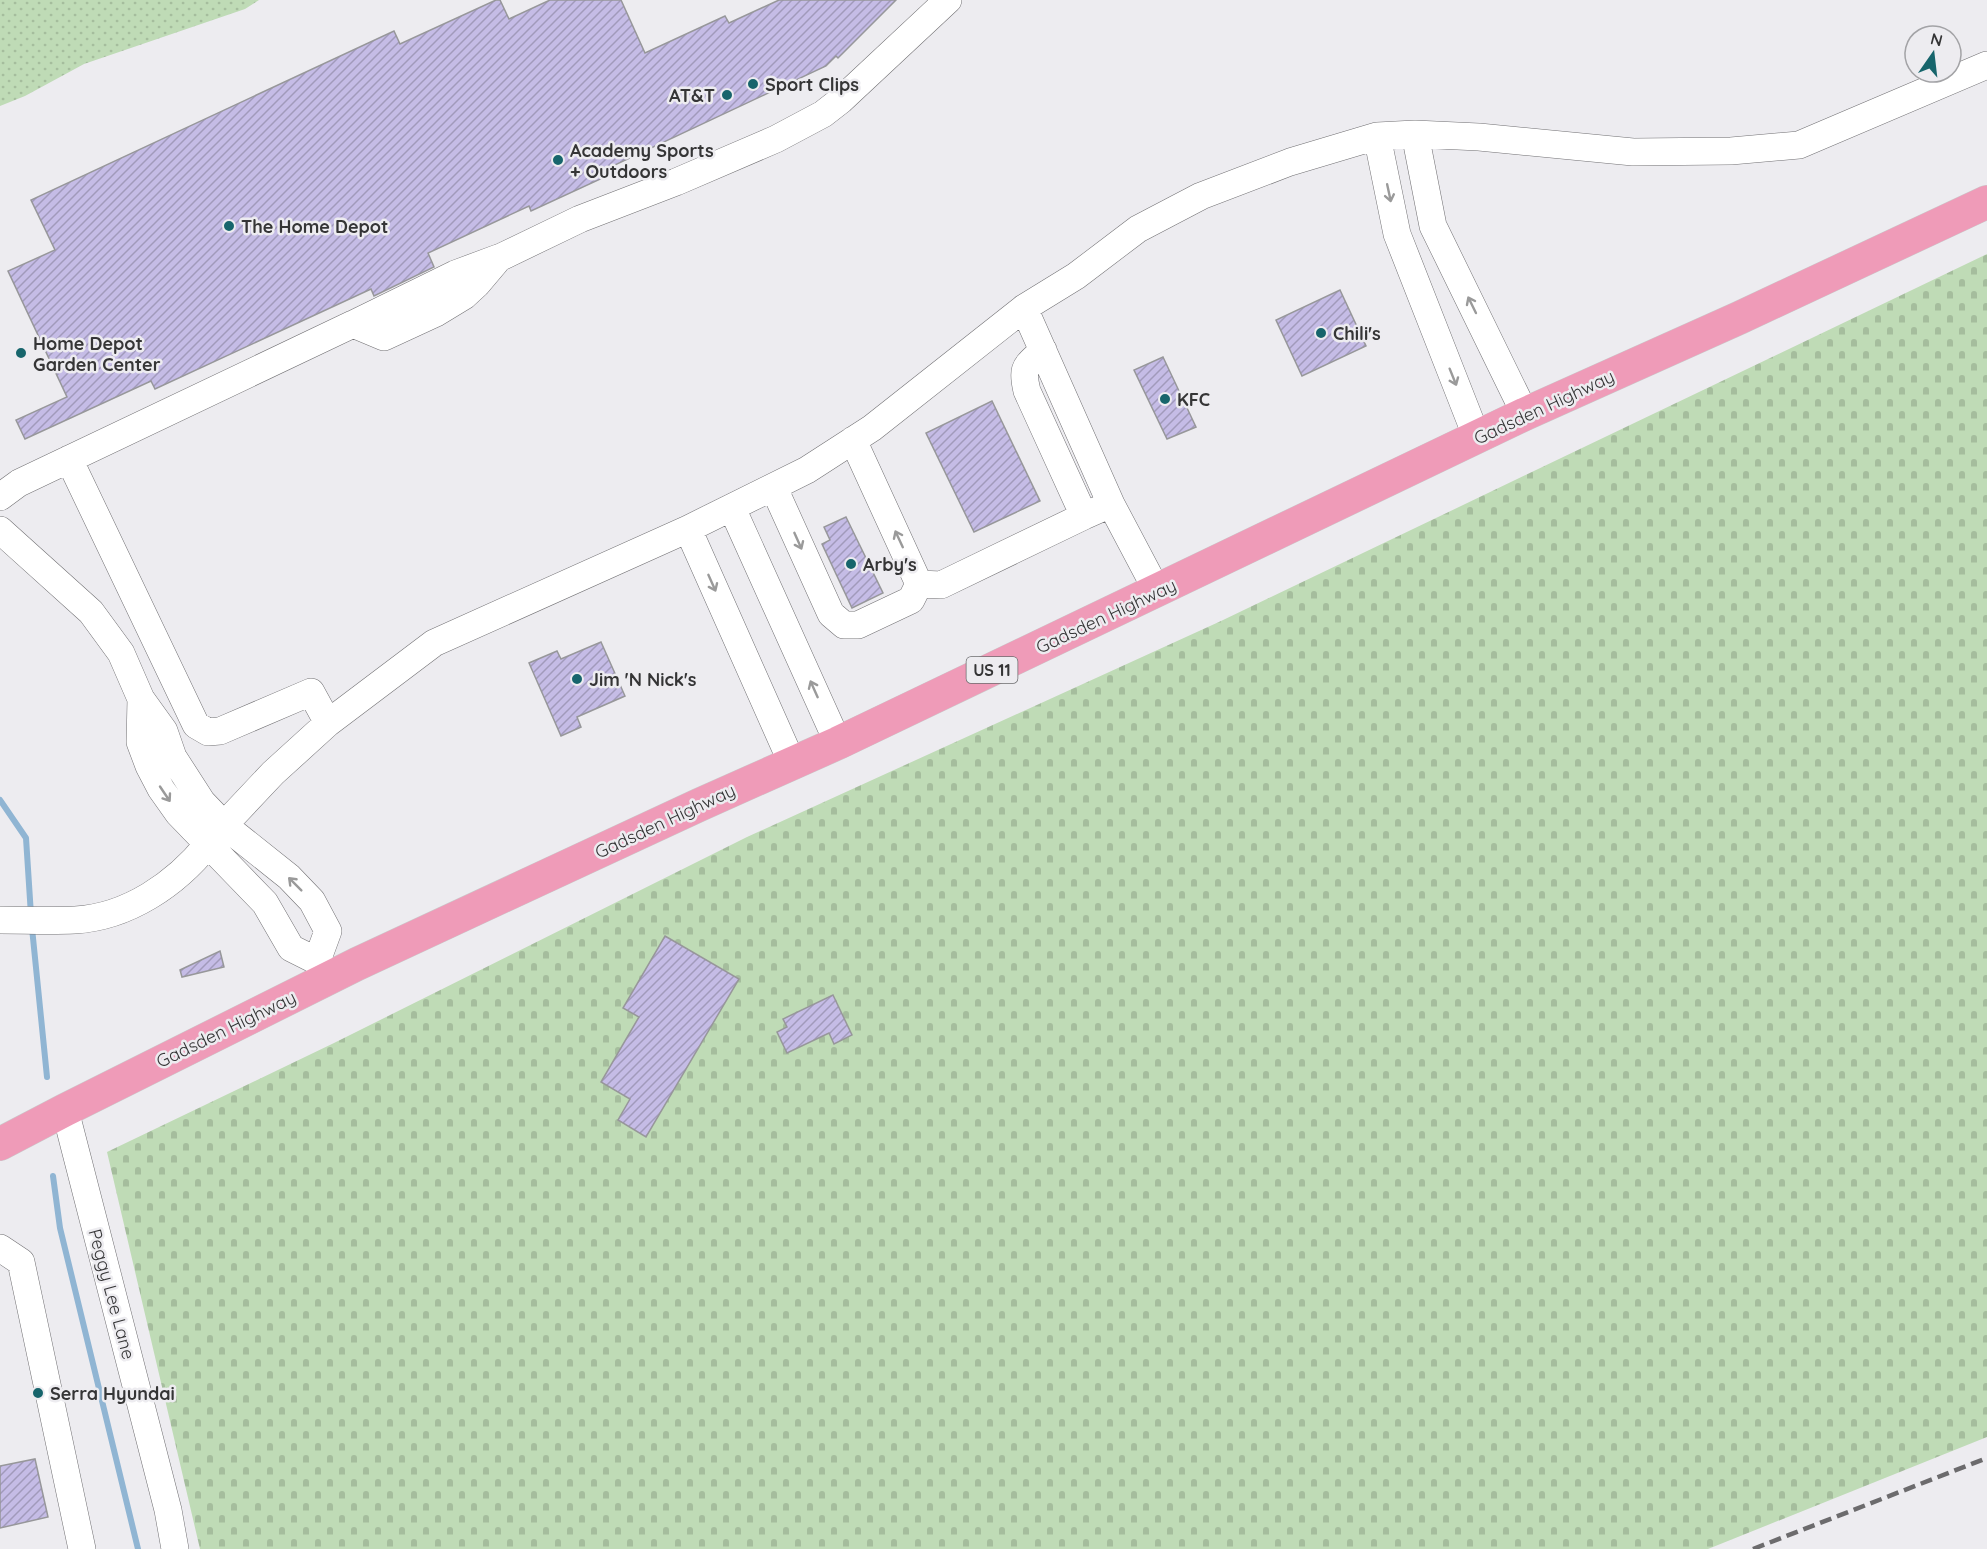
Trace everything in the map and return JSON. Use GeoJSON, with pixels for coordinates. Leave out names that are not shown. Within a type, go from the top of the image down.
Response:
{"type":"FeatureCollection","features":[{"type":"Feature","properties":{"kind":"main road","name":"Gadsden Highway"},"geometry":{"type":"LineString","coordinates":[[0,1144],[322,970],[838,742],[1525,414],[1739,318],[1987,202]]}},
{"type":"Feature","properties":{"kind":"street"},"geometry":{"type":"LineString","coordinates":[[0,497],[19,483],[353,324],[384,337],[436,314],[464,296],[499,258],[590,215],[676,182],[776,139],[823,114],[874,71],[948,0]]}},
{"type":"Feature","properties":{"kind":"street"},"geometry":{"type":"LineString","coordinates":[[0,920],[77,920],[120,911],[158,892],[193,863],[216,834],[273,773],[328,723],[434,643],[688,529],[807,470],[872,428],[1024,308],[1076,276],[1138,229],[1201,196],[1290,162],[1377,136],[1415,134],[1486,138],[1633,152],[1731,151],[1799,145],[1987,65]]}},
{"type":"Feature","properties":{"kind":"street"},"geometry":{"type":"LineString","coordinates":[[1415,134],[1433,226],[1525,414]]}},
{"type":"Feature","properties":{"kind":"street"},"geometry":{"type":"LineString","coordinates":[[1377,136],[1397,234],[1478,438]]}},
{"type":"Feature","properties":{"kind":"street"},"geometry":{"type":"LineString","coordinates":[[1024,308],[1111,504],[1157,591]]}},
{"type":"Feature","properties":{"kind":"street"},"geometry":{"type":"LineString","coordinates":[[1043,350],[1025,367],[1023,375],[1084,516]]}},
{"type":"Feature","properties":{"kind":"street"},"geometry":{"type":"LineString","coordinates":[[853,440],[919,584]]}},
{"type":"Feature","properties":{"kind":"street"},"geometry":{"type":"LineString","coordinates":[[69,459],[196,725],[208,732],[220,731],[311,692],[328,723]]}},
{"type":"Feature","properties":{"kind":"street"},"geometry":{"type":"LineString","coordinates":[[774,488],[831,614],[844,625],[858,625],[911,600],[919,584]]}},
{"type":"Feature","properties":{"kind":"street"},"geometry":{"type":"LineString","coordinates":[[919,584],[940,585],[1111,504]]}},
{"type":"Feature","properties":{"kind":"street"},"geometry":{"type":"LineString","coordinates":[[732,508],[838,742]]}},
{"type":"Feature","properties":{"kind":"street"},"geometry":{"type":"LineString","coordinates":[[688,529],[792,763]]}},
{"type":"Feature","properties":{"kind":"street"},"geometry":{"type":"LineString","coordinates":[[0,530],[91,612],[121,653],[141,699],[140,742],[148,766],[178,813],[216,834],[289,877],[312,901],[328,932],[322,970],[291,948],[265,903],[216,834]]}},
{"type":"Feature","properties":{"kind":"street","name":"Peggy Lee Lane"},"geometry":{"type":"LineString","coordinates":[[65,1110],[168,1510],[175,1549]]}},
{"type":"Feature","properties":{"kind":"street"},"geometry":{"type":"LineString","coordinates":[[0,1248],[21,1262],[82,1549]]}},
{"type":"Feature","properties":{"kind":"green space"},"geometry":{"type":"Polygon","coordinates":[[[0,0],[259,0],[245,9],[84,64],[25,96],[0,106],[0,0]]]}},
{"type":"Feature","properties":{"kind":"green space"},"geometry":{"type":"Polygon","coordinates":[[[1987,254],[1987,1437],[1708,1549],[200,1549],[107,1152],[334,1043],[747,837],[1221,621],[1987,254]]]}},
{"type":"Feature","properties":{"kind":"building"},"geometry":{"type":"Polygon","coordinates":[[[500,0],[509,19],[550,0],[621,0],[645,53],[725,16],[729,23],[779,0],[896,0],[838,58],[836,56],[826,66],[604,170],[607,176],[531,211],[529,206],[428,253],[434,267],[374,296],[371,289],[155,389],[151,381],[25,439],[16,420],[67,397],[8,271],[55,250],[31,200],[394,31],[400,44],[500,0]]]}},
{"type":"Feature","properties":{"kind":"building","name":"Chili's"},"geometry":{"type":"Polygon","coordinates":[[[1340,290],[1366,346],[1302,376],[1276,320],[1340,290]]]}},
{"type":"Feature","properties":{"kind":"building","name":"KFC"},"geometry":{"type":"Polygon","coordinates":[[[1163,357],[1196,427],[1167,439],[1134,370],[1163,357]]]}},
{"type":"Feature","properties":{"kind":"building"},"geometry":{"type":"Polygon","coordinates":[[[992,401],[1040,501],[974,532],[926,433],[992,401]]]}},
{"type":"Feature","properties":{"kind":"building"},"geometry":{"type":"Polygon","coordinates":[[[846,517],[883,593],[852,608],[822,544],[830,540],[824,527],[846,517]]]}},
{"type":"Feature","properties":{"kind":"building","name":"Jim 'N Nick's"},"geometry":{"type":"Polygon","coordinates":[[[601,642],[625,696],[577,717],[581,727],[561,736],[529,663],[557,651],[561,659],[601,642]]]}},
{"type":"Feature","properties":{"kind":"building"},"geometry":{"type":"Polygon","coordinates":[[[665,936],[739,979],[646,1137],[618,1120],[630,1099],[601,1082],[639,1017],[623,1008],[665,936]]]}},
{"type":"Feature","properties":{"kind":"building"},"geometry":{"type":"Polygon","coordinates":[[[220,951],[224,967],[182,977],[180,970],[220,951]]]}},
{"type":"Feature","properties":{"kind":"building"},"geometry":{"type":"Polygon","coordinates":[[[833,995],[852,1035],[834,1044],[829,1033],[787,1053],[777,1032],[787,1027],[783,1019],[833,995]]]}},
{"type":"Feature","properties":{"kind":"building"},"geometry":{"type":"Polygon","coordinates":[[[35,1459],[48,1517],[0,1528],[0,1466],[35,1459]]]}},
{"type":"Feature","properties":{"kind":"waterway"},"geometry":{"type":"LineString","coordinates":[[0,800],[26,838],[31,915]]}},
{"type":"Feature","properties":{"kind":"waterway"},"geometry":{"type":"LineString","coordinates":[[32,928],[47,1077]]}},
{"type":"Feature","properties":{"kind":"waterway"},"geometry":{"type":"LineString","coordinates":[[53,1176],[60,1228],[138,1549]]}},
{"type":"Feature","properties":{"kind":"railway"},"geometry":{"type":"LineString","coordinates":[[1753,1549],[1987,1458]]}},
{"type":"Feature","properties":{"kind":"place","name":"Sport Clips"},"geometry":{"type":"Point","coordinates":[753,84]}},
{"type":"Feature","properties":{"kind":"place","name":"AT&T"},"geometry":{"type":"Point","coordinates":[727,95]}},
{"type":"Feature","properties":{"kind":"place","name":"Academy Sports + Outdoors"},"geometry":{"type":"Point","coordinates":[558,160]}},
{"type":"Feature","properties":{"kind":"place","name":"The Home Depot"},"geometry":{"type":"Point","coordinates":[229,226]}},
{"type":"Feature","properties":{"kind":"place","name":"Chili's"},"geometry":{"type":"Point","coordinates":[1321,333]}},
{"type":"Feature","properties":{"kind":"place","name":"Home Depot Garden Center"},"geometry":{"type":"Point","coordinates":[21,353]}},
{"type":"Feature","properties":{"kind":"place","name":"KFC"},"geometry":{"type":"Point","coordinates":[1165,399]}},
{"type":"Feature","properties":{"kind":"place","name":"Arby's"},"geometry":{"type":"Point","coordinates":[851,564]}},
{"type":"Feature","properties":{"kind":"place","name":"Jim 'N Nick's"},"geometry":{"type":"Point","coordinates":[577,679]}},
{"type":"Feature","properties":{"kind":"place","name":"Serra Hyundai"},"geometry":{"type":"Point","coordinates":[38,1393]}}]}
